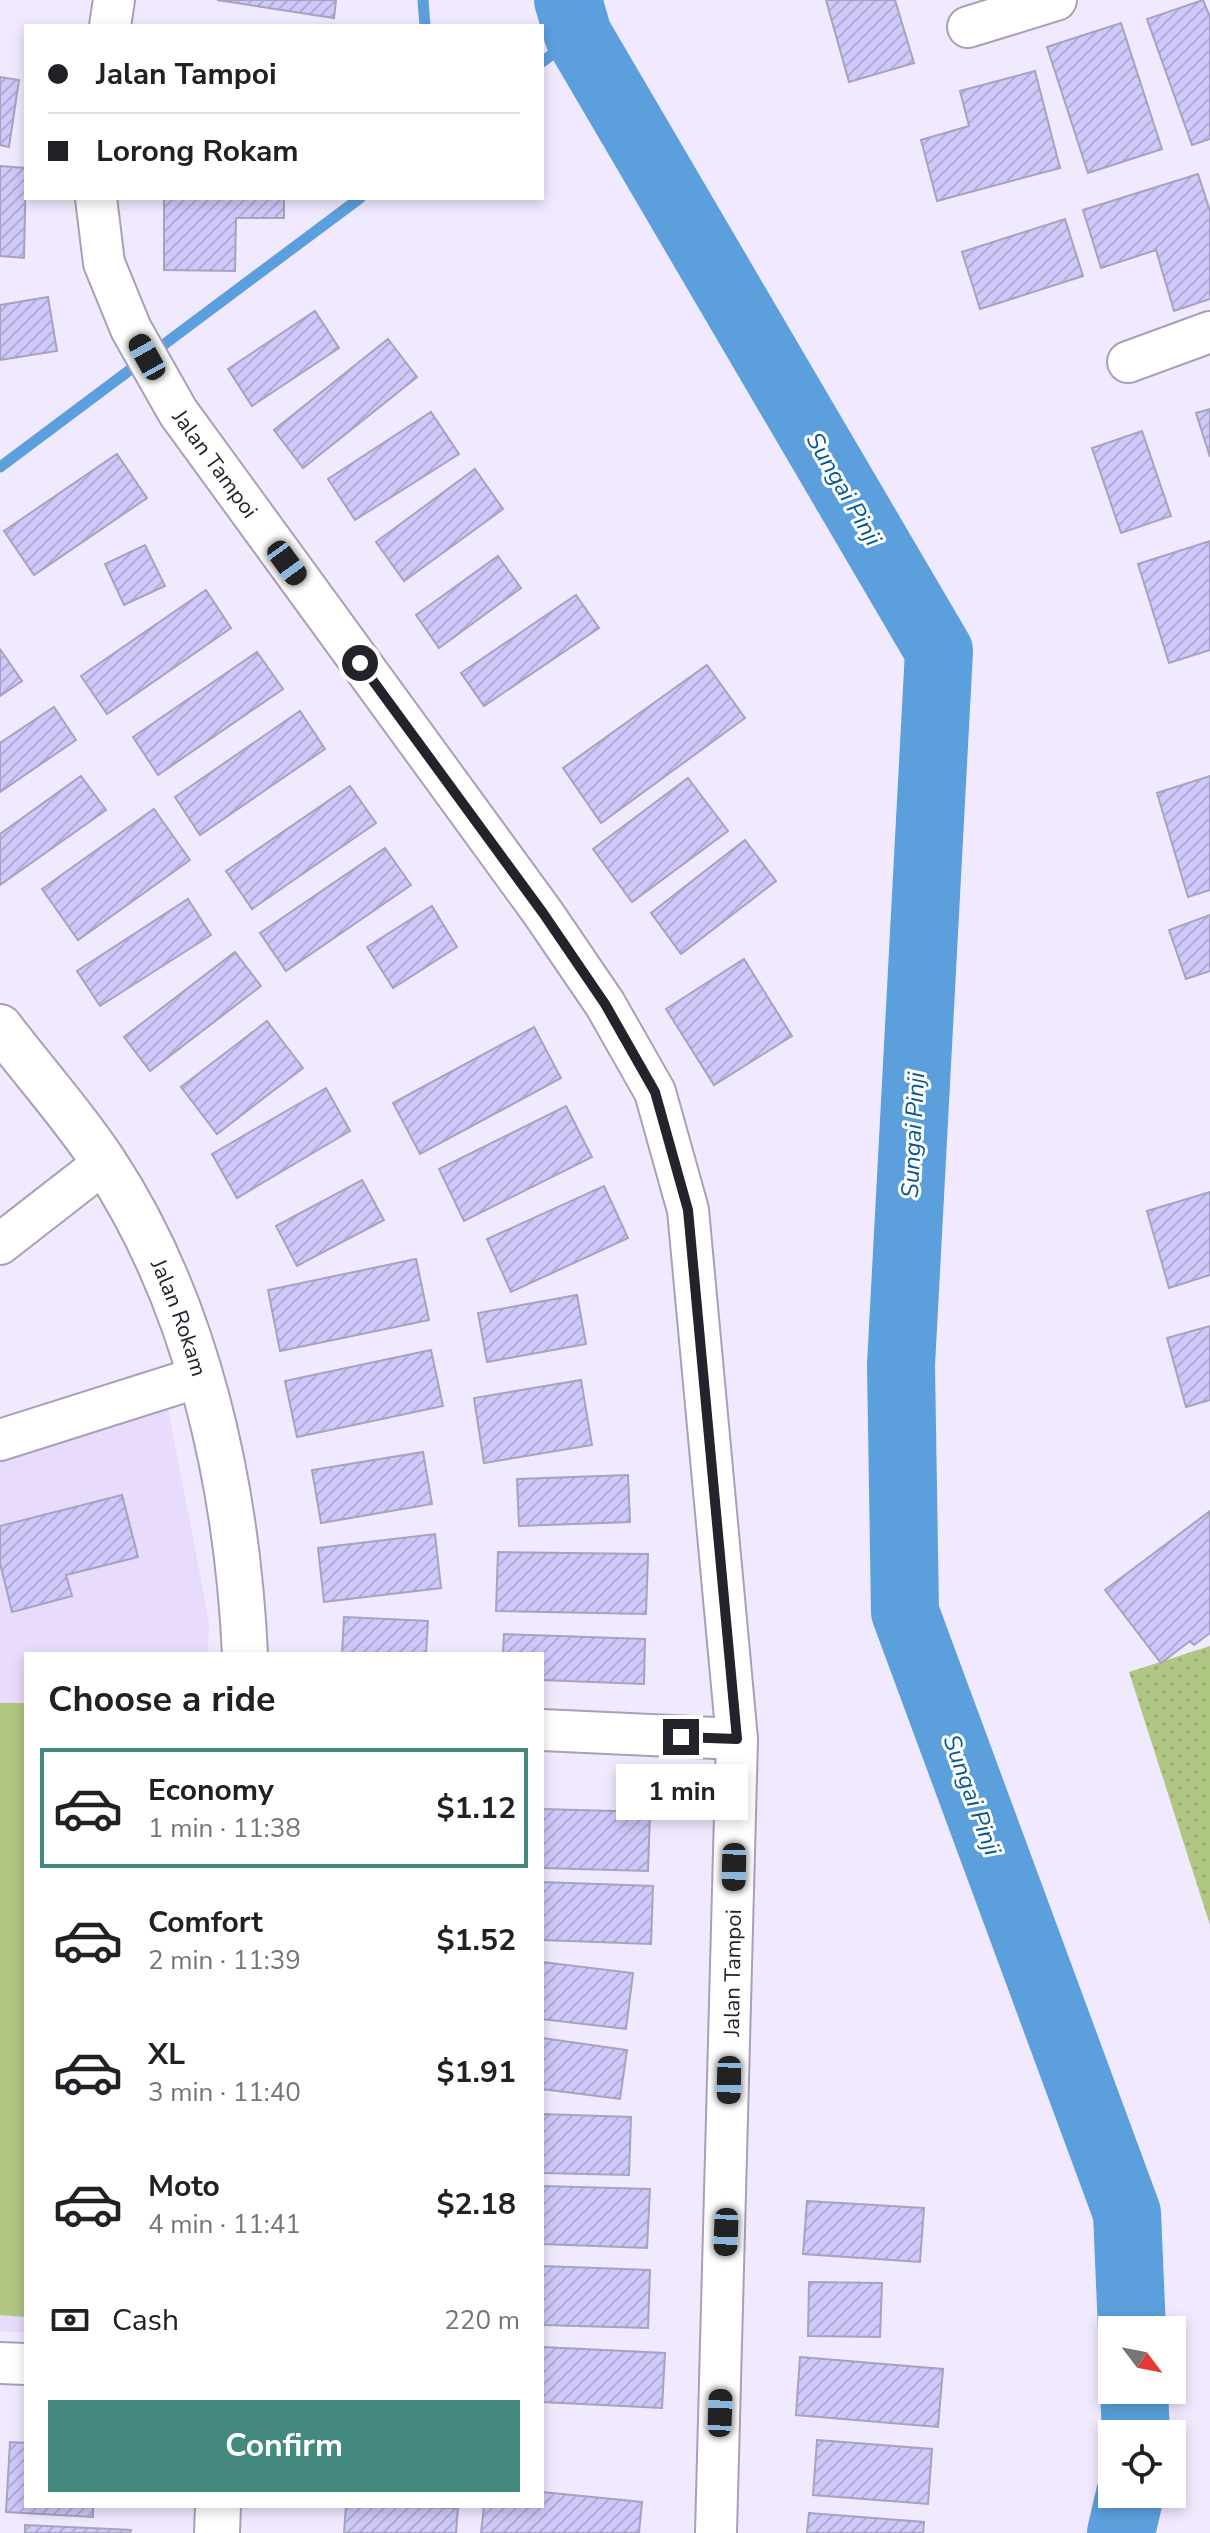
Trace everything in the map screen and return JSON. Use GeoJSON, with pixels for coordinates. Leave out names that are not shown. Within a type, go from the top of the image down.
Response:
{"type":"FeatureCollection","features":[{"type":"Feature","properties":{"kind":"main road","name":"Jalan Rokam"},"geometry":{"type":"LineString","coordinates":[[0,1027],[104,1163],[155,1254],[180,1315],[213,1424],[231,1521],[245,1652]]}},
{"type":"Feature","properties":{"kind":"main road"},"geometry":{"type":"LineString","coordinates":[[217,2533],[218,2508]]}},
{"type":"Feature","properties":{"kind":"street"},"geometry":{"type":"LineString","coordinates":[[110,24],[114,0]]}},
{"type":"Feature","properties":{"kind":"street"},"geometry":{"type":"LineString","coordinates":[[968,27],[1056,0]]}},
{"type":"Feature","properties":{"kind":"street","name":"Jalan Tampoi"},"geometry":{"type":"LineString","coordinates":[[96,200],[104,263],[131,329],[178,412],[543,913],[605,1004],[655,1092],[688,1210],[737,1739],[716,2533]]}},
{"type":"Feature","properties":{"kind":"street"},"geometry":{"type":"LineString","coordinates":[[1128,362],[1210,332]]}},
{"type":"Feature","properties":{"kind":"street"},"geometry":{"type":"LineString","coordinates":[[0,1244],[104,1163]]}},
{"type":"Feature","properties":{"kind":"street"},"geometry":{"type":"LineString","coordinates":[[0,1440],[199,1377]]}},
{"type":"Feature","properties":{"kind":"street"},"geometry":{"type":"LineString","coordinates":[[544,1730],[737,1739]]}},
{"type":"Feature","properties":{"kind":"street"},"geometry":{"type":"LineString","coordinates":[[0,2363],[24,2364]]}},
{"type":"Feature","properties":{"kind":"shaded area"},"geometry":{"type":"Polygon","coordinates":[[[164,1387],[209,1622],[208,1652],[24,1652],[24,2333],[0,2331],[0,1440],[164,1387]]]}},
{"type":"Feature","properties":{"kind":"green space"},"geometry":{"type":"Polygon","coordinates":[[[1210,1646],[1210,1925],[1129,1672],[1210,1646]]]}},
{"type":"Feature","properties":{"kind":"green space"},"geometry":{"type":"Polygon","coordinates":[[[0,1703],[24,1703],[24,2317],[0,2315],[0,1703]]]}},
{"type":"Feature","properties":{"kind":"building"},"geometry":{"type":"Polygon","coordinates":[[[217,0],[336,0],[334,18],[217,0]]]}},
{"type":"Feature","properties":{"kind":"building"},"geometry":{"type":"Polygon","coordinates":[[[826,0],[895,0],[914,63],[849,82],[826,0]]]}},
{"type":"Feature","properties":{"kind":"building"},"geometry":{"type":"Polygon","coordinates":[[[1203,0],[1210,17],[1210,139],[1192,145],[1147,19],[1203,0]]]}},
{"type":"Feature","properties":{"kind":"building"},"geometry":{"type":"Polygon","coordinates":[[[1121,23],[1162,149],[1088,173],[1047,47],[1121,23]]]}},
{"type":"Feature","properties":{"kind":"building"},"geometry":{"type":"Polygon","coordinates":[[[1035,71],[1060,168],[937,201],[921,140],[969,126],[960,91],[1035,71]]]}},
{"type":"Feature","properties":{"kind":"building"},"geometry":{"type":"Polygon","coordinates":[[[0,77],[19,80],[9,147],[0,145],[0,77]]]}},
{"type":"Feature","properties":{"kind":"building"},"geometry":{"type":"Polygon","coordinates":[[[0,166],[24,168],[24,258],[0,256],[0,166]]]}},
{"type":"Feature","properties":{"kind":"building"},"geometry":{"type":"Polygon","coordinates":[[[1198,174],[1210,211],[1210,299],[1174,311],[1156,250],[1101,268],[1083,210],[1198,174]]]}},
{"type":"Feature","properties":{"kind":"building"},"geometry":{"type":"Polygon","coordinates":[[[164,200],[284,200],[284,218],[236,218],[235,271],[164,270],[164,200]]]}},
{"type":"Feature","properties":{"kind":"building"},"geometry":{"type":"Polygon","coordinates":[[[1065,219],[1083,276],[980,309],[962,252],[1065,219]]]}},
{"type":"Feature","properties":{"kind":"building"},"geometry":{"type":"Polygon","coordinates":[[[48,297],[57,351],[0,360],[0,305],[48,297]]]}},
{"type":"Feature","properties":{"kind":"building"},"geometry":{"type":"Polygon","coordinates":[[[315,311],[339,348],[252,406],[228,369],[315,311]]]}},
{"type":"Feature","properties":{"kind":"building"},"geometry":{"type":"Polygon","coordinates":[[[388,339],[417,377],[303,468],[274,430],[388,339]]]}},
{"type":"Feature","properties":{"kind":"building"},"geometry":{"type":"Polygon","coordinates":[[[1210,409],[1210,457],[1196,413],[1210,409]]]}},
{"type":"Feature","properties":{"kind":"building"},"geometry":{"type":"Polygon","coordinates":[[[431,412],[459,454],[355,520],[328,479],[431,412]]]}},
{"type":"Feature","properties":{"kind":"building"},"geometry":{"type":"Polygon","coordinates":[[[1142,431],[1171,516],[1121,533],[1092,448],[1142,431]]]}},
{"type":"Feature","properties":{"kind":"building"},"geometry":{"type":"Polygon","coordinates":[[[117,454],[147,498],[34,575],[4,531],[117,454]]]}},
{"type":"Feature","properties":{"kind":"building"},"geometry":{"type":"Polygon","coordinates":[[[475,469],[503,509],[404,581],[376,542],[475,469]]]}},
{"type":"Feature","properties":{"kind":"building"},"geometry":{"type":"Polygon","coordinates":[[[1210,541],[1210,650],[1169,663],[1138,564],[1210,541]]]}},
{"type":"Feature","properties":{"kind":"building"},"geometry":{"type":"Polygon","coordinates":[[[145,545],[165,586],[124,605],[105,564],[145,545]]]}},
{"type":"Feature","properties":{"kind":"building"},"geometry":{"type":"Polygon","coordinates":[[[498,556],[521,588],[439,648],[416,615],[498,556]]]}},
{"type":"Feature","properties":{"kind":"building"},"geometry":{"type":"Polygon","coordinates":[[[206,590],[231,628],[107,714],[81,676],[206,590]]]}},
{"type":"Feature","properties":{"kind":"building"},"geometry":{"type":"Polygon","coordinates":[[[576,595],[599,628],[484,706],[461,673],[576,595]]]}},
{"type":"Feature","properties":{"kind":"building"},"geometry":{"type":"Polygon","coordinates":[[[0,649],[22,681],[0,696],[0,649]]]}},
{"type":"Feature","properties":{"kind":"building"},"geometry":{"type":"Polygon","coordinates":[[[257,652],[283,689],[158,775],[133,737],[257,652]]]}},
{"type":"Feature","properties":{"kind":"building"},"geometry":{"type":"Polygon","coordinates":[[[707,665],[745,718],[601,823],[563,768],[707,665]]]}},
{"type":"Feature","properties":{"kind":"building"},"geometry":{"type":"Polygon","coordinates":[[[54,707],[76,740],[0,792],[0,743],[54,707]]]}},
{"type":"Feature","properties":{"kind":"building"},"geometry":{"type":"Polygon","coordinates":[[[300,711],[325,749],[200,835],[175,797],[300,711]]]}},
{"type":"Feature","properties":{"kind":"building"},"geometry":{"type":"Polygon","coordinates":[[[81,776],[106,810],[0,885],[0,834],[81,776]]]}},
{"type":"Feature","properties":{"kind":"building"},"geometry":{"type":"Polygon","coordinates":[[[1210,776],[1210,890],[1188,897],[1157,793],[1210,776]]]}},
{"type":"Feature","properties":{"kind":"building"},"geometry":{"type":"Polygon","coordinates":[[[688,778],[728,831],[632,902],[593,849],[688,778]]]}},
{"type":"Feature","properties":{"kind":"building"},"geometry":{"type":"Polygon","coordinates":[[[350,786],[376,823],[252,909],[226,871],[350,786]]]}},
{"type":"Feature","properties":{"kind":"building"},"geometry":{"type":"Polygon","coordinates":[[[154,809],[190,860],[78,940],[42,889],[154,809]]]}},
{"type":"Feature","properties":{"kind":"building"},"geometry":{"type":"Polygon","coordinates":[[[745,840],[776,881],[681,954],[651,913],[745,840]]]}},
{"type":"Feature","properties":{"kind":"building"},"geometry":{"type":"Polygon","coordinates":[[[385,848],[411,885],[286,971],[260,933],[385,848]]]}},
{"type":"Feature","properties":{"kind":"building"},"geometry":{"type":"Polygon","coordinates":[[[188,899],[211,935],[100,1006],[77,971],[188,899]]]}},
{"type":"Feature","properties":{"kind":"building"},"geometry":{"type":"Polygon","coordinates":[[[432,906],[457,947],[393,988],[367,947],[432,906]]]}},
{"type":"Feature","properties":{"kind":"building"},"geometry":{"type":"Polygon","coordinates":[[[1210,915],[1210,971],[1186,979],[1169,930],[1210,915]]]}},
{"type":"Feature","properties":{"kind":"building"},"geometry":{"type":"Polygon","coordinates":[[[235,952],[261,986],[150,1071],[124,1037],[235,952]]]}},
{"type":"Feature","properties":{"kind":"building"},"geometry":{"type":"Polygon","coordinates":[[[744,959],[792,1036],[714,1085],[666,1009],[744,959]]]}},
{"type":"Feature","properties":{"kind":"building"},"geometry":{"type":"Polygon","coordinates":[[[267,1021],[303,1068],[217,1134],[181,1087],[267,1021]]]}},
{"type":"Feature","properties":{"kind":"building"},"geometry":{"type":"Polygon","coordinates":[[[534,1027],[561,1078],[420,1154],[393,1103],[534,1027]]]}},
{"type":"Feature","properties":{"kind":"building"},"geometry":{"type":"Polygon","coordinates":[[[326,1088],[350,1131],[237,1198],[212,1154],[326,1088]]]}},
{"type":"Feature","properties":{"kind":"building"},"geometry":{"type":"Polygon","coordinates":[[[566,1106],[592,1157],[464,1221],[439,1169],[566,1106]]]}},
{"type":"Feature","properties":{"kind":"building"},"geometry":{"type":"Polygon","coordinates":[[[362,1180],[384,1220],[297,1266],[276,1226],[362,1180]]]}},
{"type":"Feature","properties":{"kind":"building"},"geometry":{"type":"Polygon","coordinates":[[[604,1186],[628,1238],[511,1292],[487,1239],[604,1186]]]}},
{"type":"Feature","properties":{"kind":"building"},"geometry":{"type":"Polygon","coordinates":[[[1210,1192],[1210,1275],[1169,1288],[1147,1211],[1210,1192]]]}},
{"type":"Feature","properties":{"kind":"building"},"geometry":{"type":"Polygon","coordinates":[[[416,1259],[429,1320],[280,1351],[268,1290],[416,1259]]]}},
{"type":"Feature","properties":{"kind":"building"},"geometry":{"type":"Polygon","coordinates":[[[577,1295],[586,1344],[487,1362],[478,1313],[577,1295]]]}},
{"type":"Feature","properties":{"kind":"building"},"geometry":{"type":"Polygon","coordinates":[[[1210,1326],[1210,1400],[1186,1407],[1167,1338],[1210,1326]]]}},
{"type":"Feature","properties":{"kind":"building"},"geometry":{"type":"Polygon","coordinates":[[[431,1350],[443,1406],[297,1437],[285,1381],[431,1350]]]}},
{"type":"Feature","properties":{"kind":"building"},"geometry":{"type":"Polygon","coordinates":[[[581,1380],[592,1445],[484,1463],[474,1398],[581,1380]]]}},
{"type":"Feature","properties":{"kind":"building"},"geometry":{"type":"Polygon","coordinates":[[[423,1452],[432,1504],[321,1523],[312,1470],[423,1452]]]}},
{"type":"Feature","properties":{"kind":"building"},"geometry":{"type":"Polygon","coordinates":[[[628,1475],[630,1522],[519,1526],[517,1479],[628,1475]]]}},
{"type":"Feature","properties":{"kind":"building"},"geometry":{"type":"Polygon","coordinates":[[[122,1495],[138,1557],[66,1575],[72,1596],[12,1612],[0,1563],[0,1526],[122,1495]]]}},
{"type":"Feature","properties":{"kind":"building"},"geometry":{"type":"Polygon","coordinates":[[[1210,1511],[1210,1633],[1194,1645],[1190,1641],[1161,1663],[1105,1590],[1210,1511]]]}},
{"type":"Feature","properties":{"kind":"building"},"geometry":{"type":"Polygon","coordinates":[[[435,1534],[441,1588],[324,1602],[318,1548],[435,1534]]]}},
{"type":"Feature","properties":{"kind":"building"},"geometry":{"type":"Polygon","coordinates":[[[498,1552],[648,1554],[646,1614],[496,1611],[498,1552]]]}},
{"type":"Feature","properties":{"kind":"building"},"geometry":{"type":"Polygon","coordinates":[[[344,1617],[428,1621],[426,1652],[342,1652],[344,1617]]]}},
{"type":"Feature","properties":{"kind":"building"},"geometry":{"type":"Polygon","coordinates":[[[504,1634],[645,1639],[644,1684],[544,1680],[544,1652],[503,1652],[504,1634]]]}},
{"type":"Feature","properties":{"kind":"building"},"geometry":{"type":"Polygon","coordinates":[[[544,1809],[650,1812],[648,1871],[544,1868],[544,1809]]]}},
{"type":"Feature","properties":{"kind":"building"},"geometry":{"type":"Polygon","coordinates":[[[544,1882],[653,1886],[651,1944],[544,1940],[544,1882]]]}},
{"type":"Feature","properties":{"kind":"building"},"geometry":{"type":"Polygon","coordinates":[[[544,1962],[633,1973],[626,2029],[544,2019],[544,1962]]]}},
{"type":"Feature","properties":{"kind":"building"},"geometry":{"type":"Polygon","coordinates":[[[544,2038],[627,2050],[620,2099],[544,2089],[544,2038]]]}},
{"type":"Feature","properties":{"kind":"building"},"geometry":{"type":"Polygon","coordinates":[[[544,2114],[631,2117],[629,2175],[544,2173],[544,2114]]]}},
{"type":"Feature","properties":{"kind":"building"},"geometry":{"type":"Polygon","coordinates":[[[544,2186],[650,2189],[647,2248],[544,2244],[544,2186]]]}},
{"type":"Feature","properties":{"kind":"building"},"geometry":{"type":"Polygon","coordinates":[[[807,2201],[924,2208],[920,2262],[803,2254],[807,2201]]]}},
{"type":"Feature","properties":{"kind":"building"},"geometry":{"type":"Polygon","coordinates":[[[544,2266],[650,2270],[648,2328],[544,2325],[544,2266]]]}},
{"type":"Feature","properties":{"kind":"building"},"geometry":{"type":"Polygon","coordinates":[[[809,2282],[882,2283],[880,2337],[808,2336],[809,2282]]]}},
{"type":"Feature","properties":{"kind":"building"},"geometry":{"type":"Polygon","coordinates":[[[544,2347],[665,2353],[662,2408],[544,2402],[544,2347]]]}},
{"type":"Feature","properties":{"kind":"building"},"geometry":{"type":"Polygon","coordinates":[[[800,2357],[943,2369],[938,2427],[796,2415],[800,2357]]]}},
{"type":"Feature","properties":{"kind":"building"},"geometry":{"type":"Polygon","coordinates":[[[817,2440],[932,2449],[928,2504],[813,2495],[817,2440]]]}},
{"type":"Feature","properties":{"kind":"building"},"geometry":{"type":"Polygon","coordinates":[[[10,2442],[24,2443],[24,2508],[93,2508],[93,2517],[6,2512],[10,2442]]]}},
{"type":"Feature","properties":{"kind":"building"},"geometry":{"type":"Polygon","coordinates":[[[544,2492],[642,2502],[639,2533],[481,2533],[484,2508],[544,2508],[544,2492]]]}},
{"type":"Feature","properties":{"kind":"building"},"geometry":{"type":"Polygon","coordinates":[[[346,2508],[458,2508],[456,2533],[344,2533],[346,2508]]]}},
{"type":"Feature","properties":{"kind":"building"},"geometry":{"type":"Polygon","coordinates":[[[809,2513],[924,2522],[923,2533],[807,2533],[809,2513]]]}},
{"type":"Feature","properties":{"kind":"building"},"geometry":{"type":"Polygon","coordinates":[[[25,2525],[131,2530],[130,2533],[25,2533],[25,2525]]]}},
{"type":"Feature","properties":{"kind":"waterway"},"geometry":{"type":"LineString","coordinates":[[423,0],[425,24]]}},
{"type":"Feature","properties":{"kind":"waterway","name":"Sungai Pinji"},"geometry":{"type":"LineString","coordinates":[[568,0],[578,35],[939,651],[901,1365],[905,1612],[1127,2213],[1131,2316]]}},
{"type":"Feature","properties":{"kind":"waterway"},"geometry":{"type":"LineString","coordinates":[[544,60],[578,35]]}},
{"type":"Feature","properties":{"kind":"waterway"},"geometry":{"type":"LineString","coordinates":[[0,467],[357,200]]}},
{"type":"Feature","properties":{"kind":"waterway","name":"Sungai Pinji"},"geometry":{"type":"LineString","coordinates":[[1135,2404],[1135,2420]]}},
{"type":"Feature","properties":{"kind":"waterway","name":"Sungai Pinji"},"geometry":{"type":"LineString","coordinates":[[1121,2533],[1127,2508]]}},
{"type":"Feature","properties":{"kind":"route"},"geometry":{"type":"LineString","coordinates":[[360,663],[543,913],[605,1004],[655,1092],[688,1210],[699,1355],[737,1739],[681,1737]]}}]}
